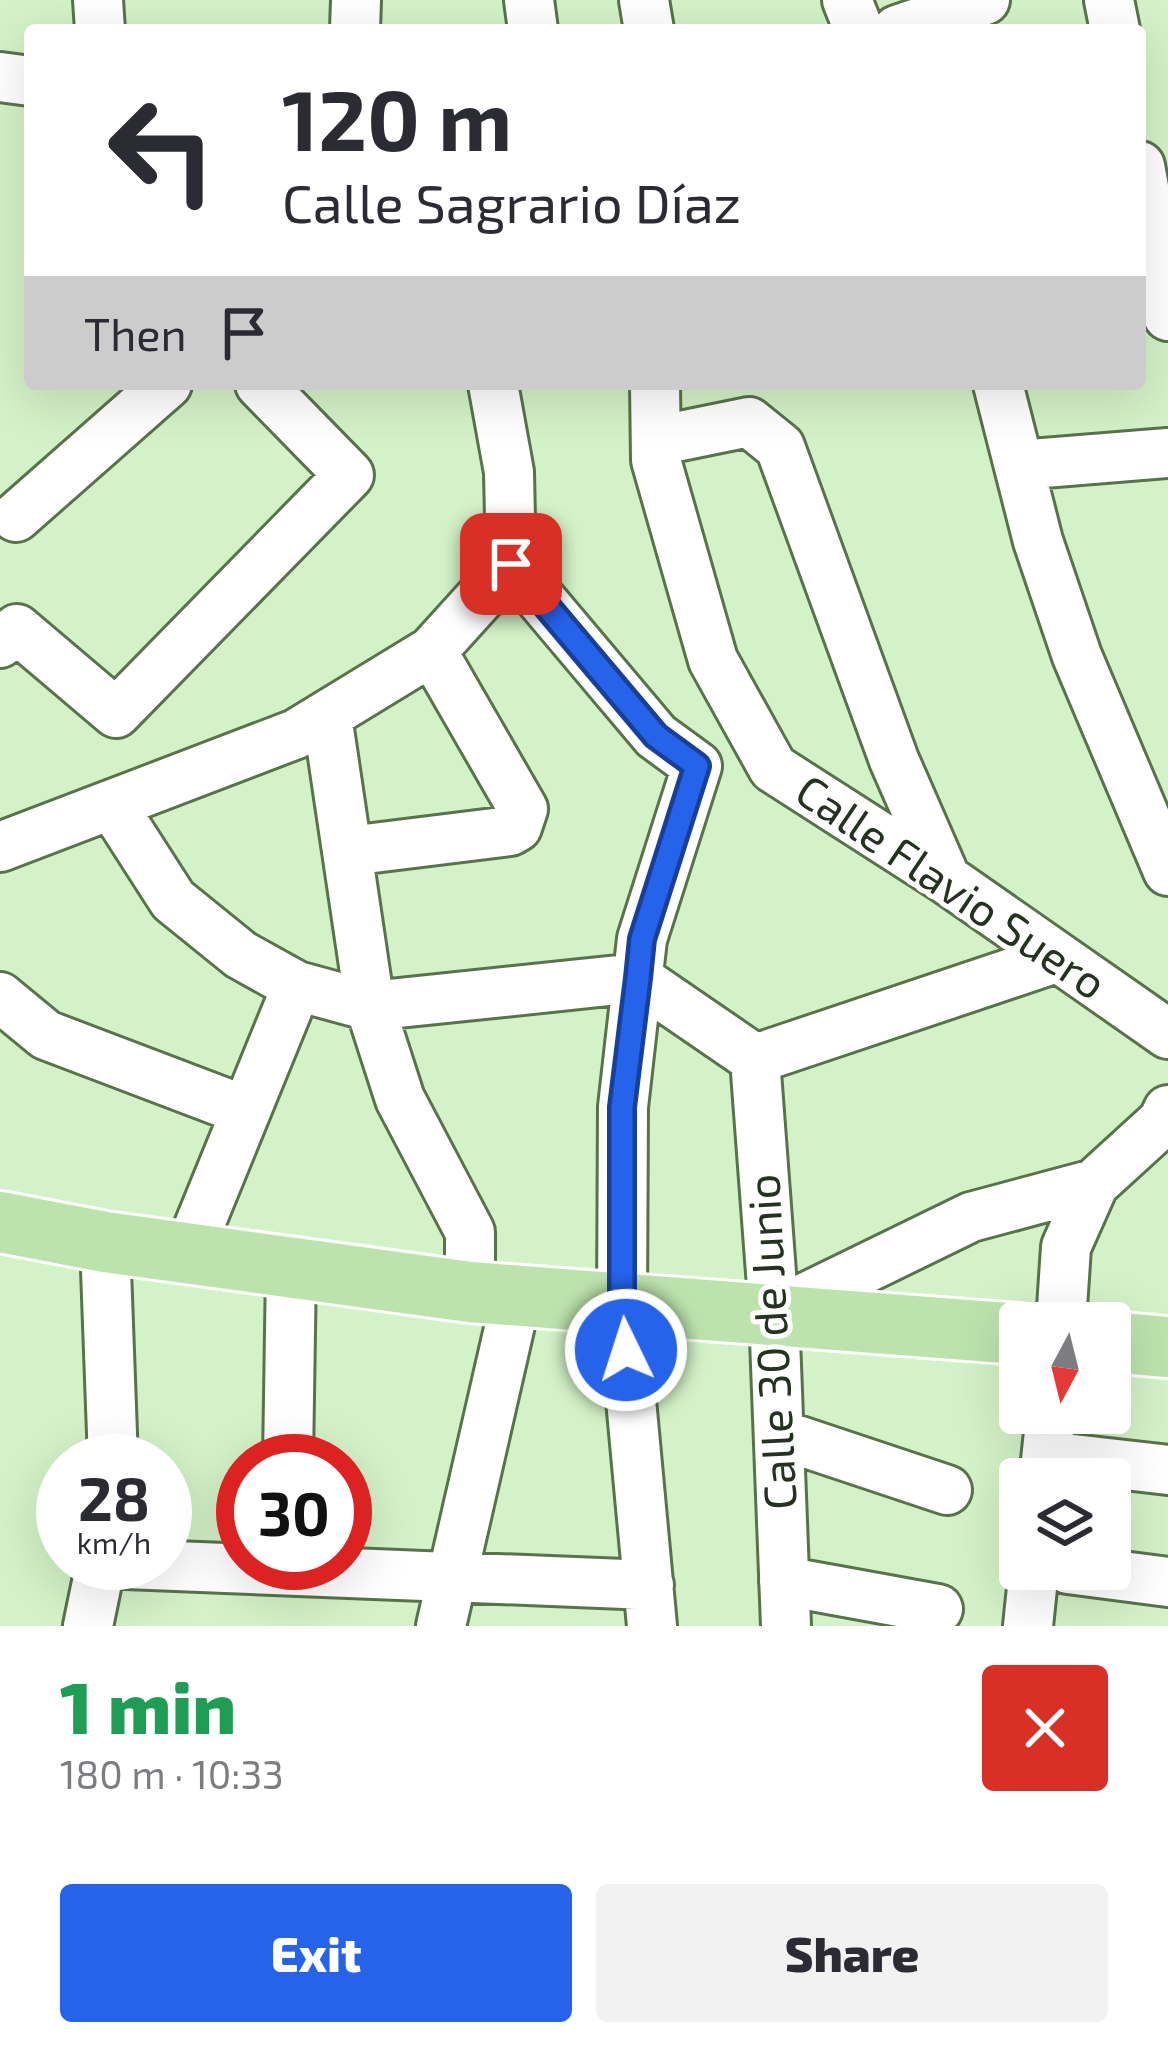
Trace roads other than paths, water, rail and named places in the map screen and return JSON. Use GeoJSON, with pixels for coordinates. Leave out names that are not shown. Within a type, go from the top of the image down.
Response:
{"type":"FeatureCollection","features":[{"type":"Feature","properties":{"kind":"main road"},"geometry":{"type":"LineString","coordinates":[[0,1222],[106,1242],[493,1293],[999,1332]]}},
{"type":"Feature","properties":{"kind":"main road"},"geometry":{"type":"LineString","coordinates":[[1131,1343],[1168,1346]]}},
{"type":"Feature","properties":{"kind":"street"},"geometry":{"type":"LineString","coordinates":[[915,24],[986,0]]}},
{"type":"Feature","properties":{"kind":"street"},"geometry":{"type":"LineString","coordinates":[[1147,245],[1168,316]]}},
{"type":"Feature","properties":{"kind":"street"},"geometry":{"type":"LineString","coordinates":[[16,517],[160,390]]}},
{"type":"Feature","properties":{"kind":"street"},"geometry":{"type":"LineString","coordinates":[[0,643],[17,629],[116,713],[349,475],[266,390]]}},
{"type":"Feature","properties":{"kind":"street"},"geometry":{"type":"LineString","coordinates":[[494,390],[509,472],[511,564],[656,736],[697,766]]}},
{"type":"Feature","properties":{"kind":"street","name":"Calle Flavio Suero"},"geometry":{"type":"LineString","coordinates":[[655,390],[656,460],[712,660],[772,768],[946,879],[1168,1034]]}},
{"type":"Feature","properties":{"kind":"street"},"geometry":{"type":"LineString","coordinates":[[1000,390],[1039,542],[1077,656],[1155,805],[1168,871]]}},
{"type":"Feature","properties":{"kind":"street"},"geometry":{"type":"LineString","coordinates":[[656,440],[749,422],[780,447],[894,760],[946,879]]}},
{"type":"Feature","properties":{"kind":"street"},"geometry":{"type":"LineString","coordinates":[[1019,465],[1168,453]]}},
{"type":"Feature","properties":{"kind":"street"},"geometry":{"type":"LineString","coordinates":[[0,848],[296,734],[432,651],[511,564]]}},
{"type":"Feature","properties":{"kind":"street"},"geometry":{"type":"LineString","coordinates":[[349,851],[510,831],[522,818],[523,809],[432,651]]}},
{"type":"Feature","properties":{"kind":"street"},"geometry":{"type":"LineString","coordinates":[[327,716],[370,1006],[400,1099],[470,1232],[493,1293],[454,1576],[441,1626]]}},
{"type":"Feature","properties":{"kind":"street"},"geometry":{"type":"LineString","coordinates":[[372,1571],[454,1576],[651,1605],[622,1304],[622,1107],[642,939],[697,766],[707,758],[736,758],[772,768]]}},
{"type":"Feature","properties":{"kind":"street"},"geometry":{"type":"LineString","coordinates":[[112,805],[173,900],[242,955],[297,986],[370,1006],[638,978],[754,1059],[1056,958]]}},
{"type":"Feature","properties":{"kind":"street"},"geometry":{"type":"LineString","coordinates":[[188,1253],[297,986]]}},
{"type":"Feature","properties":{"kind":"street"},"geometry":{"type":"LineString","coordinates":[[0,997],[46,1035],[246,1111]]}},
{"type":"Feature","properties":{"kind":"street","name":"Calle 30 de Junio"},"geometry":{"type":"LineString","coordinates":[[754,1059],[774,1313],[785,1604]]}},
{"type":"Feature","properties":{"kind":"street"},"geometry":{"type":"LineString","coordinates":[[1062,1302],[1066,1246],[1094,1184],[1163,1121],[1168,1110]]}},
{"type":"Feature","properties":{"kind":"street"},"geometry":{"type":"LineString","coordinates":[[774,1313],[971,1217],[1094,1184]]}},
{"type":"Feature","properties":{"kind":"street"},"geometry":{"type":"LineString","coordinates":[[106,1242],[112,1434]]}},
{"type":"Feature","properties":{"kind":"street"},"geometry":{"type":"LineString","coordinates":[[288,1434],[290,1268]]}},
{"type":"Feature","properties":{"kind":"street"},"geometry":{"type":"LineString","coordinates":[[779,1434],[947,1490]]}},
{"type":"Feature","properties":{"kind":"street"},"geometry":{"type":"LineString","coordinates":[[1048,1450],[1168,1470]]}},
{"type":"Feature","properties":{"kind":"street"},"geometry":{"type":"LineString","coordinates":[[1131,1577],[1168,1582]]}},
{"type":"Feature","properties":{"kind":"street"},"geometry":{"type":"LineString","coordinates":[[88,1626],[95,1590]]}},
{"type":"Feature","properties":{"kind":"street"},"geometry":{"type":"LineString","coordinates":[[1028,1626],[1032,1590]]}},
{"type":"Feature","properties":{"kind":"street"},"geometry":{"type":"LineString","coordinates":[[785,1604],[938,1610]]}}]}
